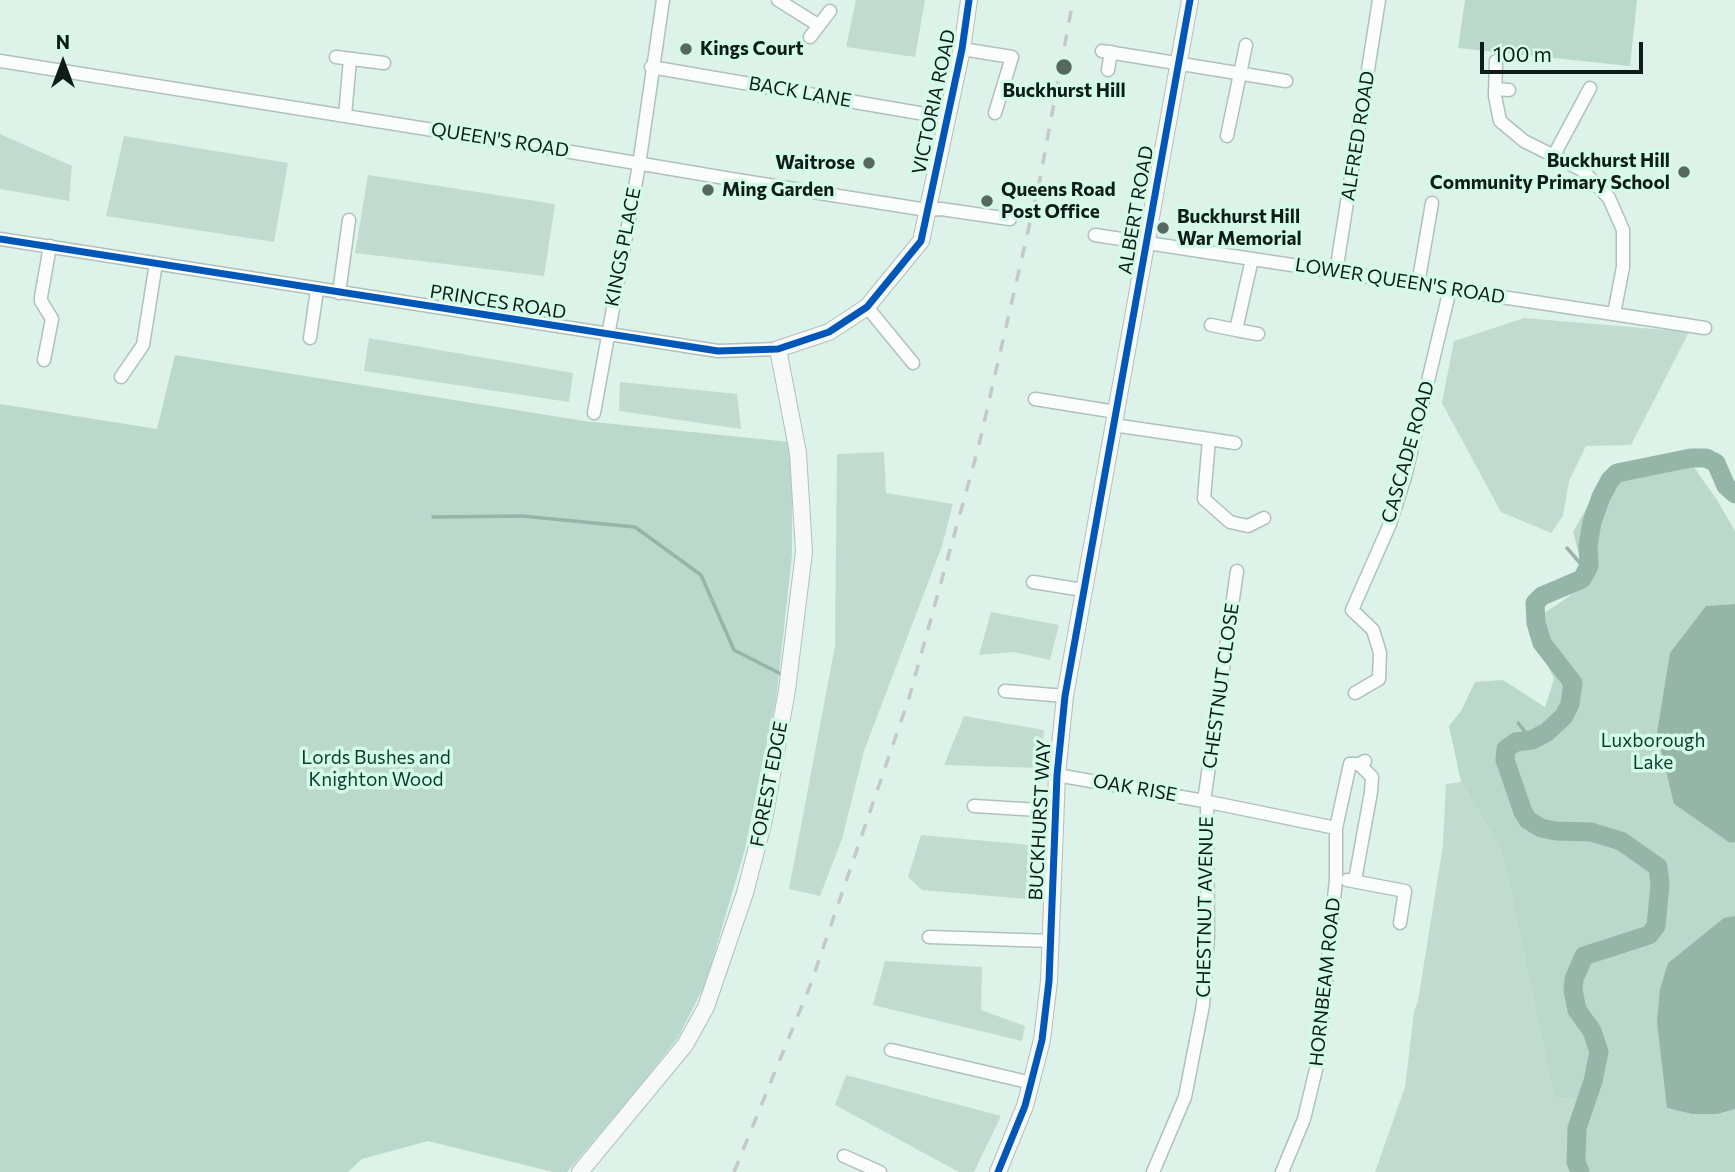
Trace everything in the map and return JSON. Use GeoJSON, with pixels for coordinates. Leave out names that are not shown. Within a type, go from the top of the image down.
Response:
{"type":"FeatureCollection","features":[{"type":"Feature","properties":{"kind":"street","name":"KINGS PLACE"},"geometry":{"type":"LineString","coordinates":[[594,413],[606,334],[639,165],[663,0]]}},
{"type":"Feature","properties":{"kind":"street"},"geometry":{"type":"LineString","coordinates":[[778,0],[818,25]]}},
{"type":"Feature","properties":{"kind":"street","name":"VICTORIA ROAD"},"geometry":{"type":"LineString","coordinates":[[927,210],[962,49],[969,0]]}},
{"type":"Feature","properties":{"kind":"street","name":"ALBERT ROAD"},"geometry":{"type":"LineString","coordinates":[[1114,418],[1190,0]]}},
{"type":"Feature","properties":{"kind":"street","name":"ALFRED ROAD"},"geometry":{"type":"LineString","coordinates":[[1335,272],[1379,0]]}},
{"type":"Feature","properties":{"kind":"street"},"geometry":{"type":"LineString","coordinates":[[810,37],[830,11]]}},
{"type":"Feature","properties":{"kind":"street"},"geometry":{"type":"LineString","coordinates":[[1227,136],[1246,46]]}},
{"type":"Feature","properties":{"kind":"street"},"geometry":{"type":"LineString","coordinates":[[962,49],[1012,57],[995,113]]}},
{"type":"Feature","properties":{"kind":"street"},"geometry":{"type":"LineString","coordinates":[[1108,70],[1106,52],[1286,81]]}},
{"type":"Feature","properties":{"kind":"street"},"geometry":{"type":"LineString","coordinates":[[336,57],[384,63]]}},
{"type":"Feature","properties":{"kind":"street"},"geometry":{"type":"LineString","coordinates":[[345,116],[350,58]]}},
{"type":"Feature","properties":{"kind":"street","name":"QUEEN'S ROAD"},"geometry":{"type":"LineString","coordinates":[[0,61],[639,165],[927,210],[941,209],[1004,218]]}},
{"type":"Feature","properties":{"kind":"street"},"geometry":{"type":"LineString","coordinates":[[1496,61],[1495,89],[1500,121],[1524,141],[1582,170],[1609,198],[1623,230],[1623,267],[1614,314]]}},
{"type":"Feature","properties":{"kind":"street","name":"BACK LANE"},"geometry":{"type":"LineString","coordinates":[[652,67],[948,118]]}},
{"type":"Feature","properties":{"kind":"street"},"geometry":{"type":"LineString","coordinates":[[1554,155],[1590,88]]}},
{"type":"Feature","properties":{"kind":"street"},"geometry":{"type":"LineString","coordinates":[[1495,89],[1510,90]]}},
{"type":"Feature","properties":{"kind":"street"},"geometry":{"type":"LineString","coordinates":[[1418,284],[1432,203]]}},
{"type":"Feature","properties":{"kind":"street","name":"PRINCES ROAD"},"geometry":{"type":"LineString","coordinates":[[0,241],[50,246],[718,351],[746,352],[778,349],[829,332],[867,307],[922,241],[927,210]]}},
{"type":"Feature","properties":{"kind":"street"},"geometry":{"type":"LineString","coordinates":[[339,293],[349,219]]}},
{"type":"Feature","properties":{"kind":"street","name":"LOWER QUEEN'S ROAD"},"geometry":{"type":"LineString","coordinates":[[1095,235],[1705,328]]}},
{"type":"Feature","properties":{"kind":"street"},"geometry":{"type":"LineString","coordinates":[[44,360],[52,319],[41,297],[50,246]]}},
{"type":"Feature","properties":{"kind":"street"},"geometry":{"type":"LineString","coordinates":[[1236,330],[1252,259]]}},
{"type":"Feature","properties":{"kind":"street"},"geometry":{"type":"LineString","coordinates":[[121,377],[143,345],[156,263]]}},
{"type":"Feature","properties":{"kind":"street","name":"CASCADE ROAD"},"geometry":{"type":"LineString","coordinates":[[1355,693],[1379,678],[1380,653],[1373,630],[1352,610],[1390,524],[1405,477],[1450,289]]}},
{"type":"Feature","properties":{"kind":"street"},"geometry":{"type":"LineString","coordinates":[[310,338],[317,290]]}},
{"type":"Feature","properties":{"kind":"street"},"geometry":{"type":"LineString","coordinates":[[867,307],[914,363]]}},
{"type":"Feature","properties":{"kind":"street"},"geometry":{"type":"LineString","coordinates":[[1211,325],[1258,334]]}},
{"type":"Feature","properties":{"kind":"street","name":"FOREST EDGE"},"geometry":{"type":"LineString","coordinates":[[580,1172],[685,1045],[706,1007],[742,905],[764,820],[787,690],[804,552],[798,453],[778,349]]}},
{"type":"Feature","properties":{"kind":"street"},"geometry":{"type":"LineString","coordinates":[[1035,399],[1236,443]]}},
{"type":"Feature","properties":{"kind":"street","name":"BUCKHURST WAY"},"geometry":{"type":"LineString","coordinates":[[999,1172],[1016,1133],[1032,1083],[1046,1007],[1057,775],[1065,696],[1114,418]]}},
{"type":"Feature","properties":{"kind":"street"},"geometry":{"type":"LineString","coordinates":[[1209,439],[1204,499],[1230,522],[1248,526],[1264,518]]}},
{"type":"Feature","properties":{"kind":"street","name":"CHESTNUT CLOSE"},"geometry":{"type":"LineString","coordinates":[[1205,801],[1237,571]]}},
{"type":"Feature","properties":{"kind":"street"},"geometry":{"type":"LineString","coordinates":[[1033,582],[1083,590]]}},
{"type":"Feature","properties":{"kind":"street"},"geometry":{"type":"LineString","coordinates":[[1005,691],[1065,696]]}},
{"type":"Feature","properties":{"kind":"street","name":"HORNBEAM ROAD"},"geometry":{"type":"LineString","coordinates":[[1282,1172],[1304,1119],[1318,1061],[1336,879],[1336,828],[1350,764],[1362,762],[1371,777],[1371,792],[1355,880]]}},
{"type":"Feature","properties":{"kind":"street","name":"OAK RISE"},"geometry":{"type":"LineString","coordinates":[[1057,775],[1336,828]]}},
{"type":"Feature","properties":{"kind":"street","name":"CHESTNUT AVENUE"},"geometry":{"type":"LineString","coordinates":[[1153,1172],[1185,1097],[1203,1005],[1208,936],[1205,801]]}},
{"type":"Feature","properties":{"kind":"street"},"geometry":{"type":"LineString","coordinates":[[974,806],[1055,811]]}},
{"type":"Feature","properties":{"kind":"street"},"geometry":{"type":"LineString","coordinates":[[1336,879],[1355,880],[1405,891],[1400,923]]}},
{"type":"Feature","properties":{"kind":"street"},"geometry":{"type":"LineString","coordinates":[[929,937],[1051,941]]}},
{"type":"Feature","properties":{"kind":"street"},"geometry":{"type":"LineString","coordinates":[[891,1050],[1032,1083]]}},
{"type":"Feature","properties":{"kind":"street"},"geometry":{"type":"LineString","coordinates":[[844,1156],[880,1172]]}},
{"type":"Feature","properties":{"kind":"shaded area"},"geometry":{"type":"Polygon","coordinates":[[[856,0],[925,0],[915,57],[846,47],[856,0]]]}},
{"type":"Feature","properties":{"kind":"shaded area"},"geometry":{"type":"Polygon","coordinates":[[[0,134],[72,166],[69,201],[0,189],[0,134]]]}},
{"type":"Feature","properties":{"kind":"shaded area"},"geometry":{"type":"Polygon","coordinates":[[[124,136],[288,163],[274,242],[106,216],[124,136]]]}},
{"type":"Feature","properties":{"kind":"shaded area"},"geometry":{"type":"Polygon","coordinates":[[[368,175],[555,204],[544,276],[355,253],[368,175]]]}},
{"type":"Feature","properties":{"kind":"shaded area"},"geometry":{"type":"Polygon","coordinates":[[[1524,318],[1689,332],[1631,445],[1586,446],[1569,481],[1563,516],[1551,533],[1501,512],[1442,403],[1454,341],[1524,318]]]}},
{"type":"Feature","properties":{"kind":"shaded area"},"geometry":{"type":"Polygon","coordinates":[[[369,338],[573,373],[569,402],[364,371],[369,338]]]}},
{"type":"Feature","properties":{"kind":"shaded area"},"geometry":{"type":"Polygon","coordinates":[[[620,382],[737,394],[741,429],[619,411],[620,382]]]}},
{"type":"Feature","properties":{"kind":"shaded area"},"geometry":{"type":"Polygon","coordinates":[[[884,452],[886,493],[953,504],[942,546],[864,751],[842,839],[820,896],[789,889],[835,646],[837,454],[884,452]]]}},
{"type":"Feature","properties":{"kind":"shaded area","name":"Luxborough Lake"},"geometry":{"type":"Polygon","coordinates":[[[1735,604],[1735,842],[1730,843],[1674,804],[1657,733],[1670,653],[1706,606],[1735,604]]]}},
{"type":"Feature","properties":{"kind":"shaded area"},"geometry":{"type":"Polygon","coordinates":[[[991,612],[1059,625],[1050,660],[1014,652],[979,655],[991,612]]]}},
{"type":"Feature","properties":{"kind":"shaded area"},"geometry":{"type":"Polygon","coordinates":[[[964,716],[1044,730],[1040,768],[944,765],[964,716]]]}},
{"type":"Feature","properties":{"kind":"shaded area"},"geometry":{"type":"Polygon","coordinates":[[[1461,782],[1502,851],[1554,1098],[1578,1099],[1574,1172],[1375,1172],[1405,1087],[1414,1012],[1443,845],[1446,784],[1461,782]]]}},
{"type":"Feature","properties":{"kind":"shaded area"},"geometry":{"type":"Polygon","coordinates":[[[921,835],[1030,845],[1027,899],[922,890],[908,877],[921,835]]]}},
{"type":"Feature","properties":{"kind":"shaded area"},"geometry":{"type":"Polygon","coordinates":[[[1735,916],[1735,1109],[1718,1114],[1692,1114],[1667,1108],[1657,1022],[1660,989],[1668,963],[1724,918],[1735,916]]]}},
{"type":"Feature","properties":{"kind":"shaded area"},"geometry":{"type":"Polygon","coordinates":[[[885,961],[982,967],[981,1010],[1025,1026],[1022,1041],[873,1005],[885,961]]]}},
{"type":"Feature","properties":{"kind":"shaded area"},"geometry":{"type":"Polygon","coordinates":[[[846,1075],[1001,1116],[974,1172],[959,1172],[835,1105],[846,1075]]]}},
{"type":"Feature","properties":{"kind":"green space"},"geometry":{"type":"Polygon","coordinates":[[[1465,0],[1637,0],[1630,66],[1458,48],[1465,0]]]}},
{"type":"Feature","properties":{"kind":"green space","name":"Lords Bushes and Knighton Wood"},"geometry":{"type":"Polygon","coordinates":[[[175,355],[584,421],[789,442],[792,555],[776,700],[745,849],[706,982],[679,1036],[567,1172],[553,1172],[428,1141],[362,1159],[348,1172],[0,1172],[0,404],[157,429],[175,355]]]}},
{"type":"Feature","properties":{"kind":"green space","name":"Luxborough Lake"},"geometry":{"type":"Polygon","coordinates":[[[1693,466],[1735,531],[1735,604],[1706,606],[1674,804],[1730,843],[1735,842],[1735,916],[1724,919],[1668,963],[1667,1108],[1692,1114],[1718,1114],[1735,1109],[1735,1172],[1574,1172],[1578,1099],[1554,1098],[1502,851],[1461,782],[1449,726],[1461,711],[1475,682],[1503,680],[1545,707],[1554,679],[1528,624],[1571,595],[1583,569],[1573,532],[1590,502],[1618,476],[1693,466]]]}},
{"type":"Feature","properties":{"kind":"waterway"},"geometry":{"type":"LineString","coordinates":[[1580,1172],[1576,1162],[1577,1128],[1593,1081],[1599,1052],[1592,1031],[1577,1010],[1574,979],[1584,956],[1649,935],[1656,926],[1660,885],[1658,867],[1621,841],[1591,832],[1541,828],[1528,820],[1523,812],[1505,760],[1506,749],[1516,742],[1532,740],[1547,732],[1564,716],[1570,704],[1573,683],[1542,643],[1536,623],[1535,603],[1542,596],[1582,579],[1589,566],[1588,546],[1592,522],[1601,497],[1617,473],[1691,458],[1706,458],[1716,463],[1726,486],[1735,494]]}},
{"type":"Feature","properties":{"kind":"waterway"},"geometry":{"type":"LineString","coordinates":[[433,517],[522,516],[635,527],[701,575],[734,650],[783,675]]}},
{"type":"Feature","properties":{"kind":"waterway"},"geometry":{"type":"LineString","coordinates":[[1567,548],[1587,571]]}},
{"type":"Feature","properties":{"kind":"waterway"},"geometry":{"type":"LineString","coordinates":[[1518,723],[1532,740]]}},
{"type":"Feature","properties":{"kind":"railway"},"geometry":{"type":"LineString","coordinates":[[734,1172],[810,986],[909,698],[978,449],[1040,179],[1073,0]]}},
{"type":"Feature","properties":{"kind":"cycle path"},"geometry":{"type":"LineString","coordinates":[[0,239],[718,351],[778,349],[829,332],[867,307],[921,241],[962,49],[969,0]]}},
{"type":"Feature","properties":{"kind":"cycle path"},"geometry":{"type":"LineString","coordinates":[[998,1172],[1025,1106],[1042,1040],[1049,981],[1057,775],[1065,696],[1190,0]]}},
{"type":"Feature","properties":{"kind":"place","name":"Kings Court"},"geometry":{"type":"Point","coordinates":[686,49]}},
{"type":"Feature","properties":{"kind":"place","name":"Buckhurst Hill"},"geometry":{"type":"Point","coordinates":[1064,67]}},
{"type":"Feature","properties":{"kind":"place","name":"Waitrose"},"geometry":{"type":"Point","coordinates":[869,163]}},
{"type":"Feature","properties":{"kind":"place","name":"Buckhurst Hill Community Primary School"},"geometry":{"type":"Point","coordinates":[1684,172]}},
{"type":"Feature","properties":{"kind":"place","name":"Ming Garden"},"geometry":{"type":"Point","coordinates":[708,190]}},
{"type":"Feature","properties":{"kind":"place","name":"Queens Road Post Office"},"geometry":{"type":"Point","coordinates":[987,201]}},
{"type":"Feature","properties":{"kind":"place","name":"Buckhurst Hill War Memorial"},"geometry":{"type":"Point","coordinates":[1163,228]}}]}
